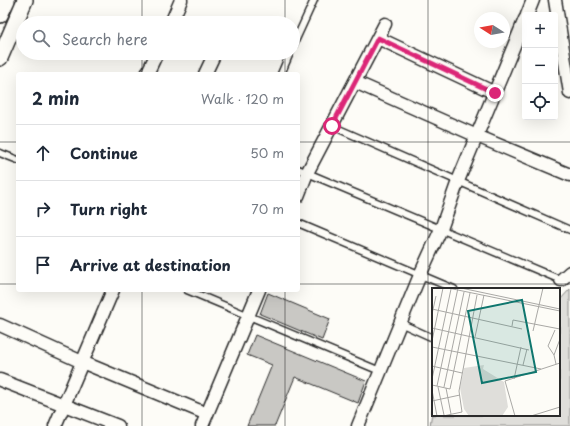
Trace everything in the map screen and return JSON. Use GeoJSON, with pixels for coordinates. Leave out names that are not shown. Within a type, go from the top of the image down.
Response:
{"type":"FeatureCollection","features":[{"type":"Feature","properties":{"kind":"street"},"geometry":{"type":"LineString","coordinates":[[0,15],[7,0]]}},
{"type":"Feature","properties":{"kind":"street"},"geometry":{"type":"LineString","coordinates":[[18,16],[25,0]]}},
{"type":"Feature","properties":{"kind":"street"},"geometry":{"type":"LineString","coordinates":[[174,16],[182,0]]}},
{"type":"Feature","properties":{"kind":"street"},"geometry":{"type":"LineString","coordinates":[[528,12],[533,0]]}},
{"type":"Feature","properties":{"kind":"street"},"geometry":{"type":"LineString","coordinates":[[555,0],[570,93]]}},
{"type":"Feature","properties":{"kind":"street"},"geometry":{"type":"LineString","coordinates":[[0,58],[16,21]]}},
{"type":"Feature","properties":{"kind":"street"},"geometry":{"type":"LineString","coordinates":[[300,186],[303,171],[332,126],[385,24]]}},
{"type":"Feature","properties":{"kind":"street"},"geometry":{"type":"LineString","coordinates":[[358,426],[420,275],[441,229],[458,181],[522,26]]}},
{"type":"Feature","properties":{"kind":"street"},"geometry":{"type":"LineString","coordinates":[[378,38],[495,93]]}},
{"type":"Feature","properties":{"kind":"street"},"geometry":{"type":"LineString","coordinates":[[148,72],[154,60]]}},
{"type":"Feature","properties":{"kind":"street"},"geometry":{"type":"LineString","coordinates":[[206,72],[212,60]]}},
{"type":"Feature","properties":{"kind":"street"},"geometry":{"type":"LineString","coordinates":[[355,82],[570,175]]}},
{"type":"Feature","properties":{"kind":"street"},"geometry":{"type":"LineString","coordinates":[[55,426],[112,292]]}},
{"type":"Feature","properties":{"kind":"street"},"geometry":{"type":"LineString","coordinates":[[202,426],[258,292]]}},
{"type":"Feature","properties":{"kind":"street"},"geometry":{"type":"LineString","coordinates":[[0,325],[82,362],[207,414]]}},
{"type":"Feature","properties":{"kind":"street"},"geometry":{"type":"LineString","coordinates":[[0,380],[118,426]]}},
{"type":"Feature","properties":{"kind":"lane"},"geometry":{"type":"LineString","coordinates":[[300,31],[314,0]]}},
{"type":"Feature","properties":{"kind":"lane"},"geometry":{"type":"LineString","coordinates":[[281,72],[287,60]]}},
{"type":"Feature","properties":{"kind":"lane"},"geometry":{"type":"LineString","coordinates":[[332,126],[570,230]]}},
{"type":"Feature","properties":{"kind":"lane"},"geometry":{"type":"LineString","coordinates":[[0,152],[16,159]]}},
{"type":"Feature","properties":{"kind":"lane"},"geometry":{"type":"LineString","coordinates":[[303,171],[441,229],[565,276]]}},
{"type":"Feature","properties":{"kind":"lane"},"geometry":{"type":"LineString","coordinates":[[300,224],[452,288]]}},
{"type":"Feature","properties":{"kind":"lane"},"geometry":{"type":"LineString","coordinates":[[192,292],[380,371]]}},
{"type":"Feature","properties":{"kind":"lane"},"geometry":{"type":"LineString","coordinates":[[400,323],[432,338]]}},
{"type":"Feature","properties":{"kind":"shaded area"},"geometry":{"type":"Polygon","coordinates":[[[570,289],[570,426],[430,426],[432,411],[432,416],[560,416],[560,300],[570,289]]]}},
{"type":"Feature","properties":{"kind":"building"},"geometry":{"type":"Polygon","coordinates":[[[268,293],[330,319],[322,340],[260,314],[268,293]]]}},
{"type":"Feature","properties":{"kind":"building"},"geometry":{"type":"Polygon","coordinates":[[[255,335],[366,381],[358,403],[295,377],[275,426],[247,426],[272,365],[247,355],[255,335]]]}},
{"type":"Feature","properties":{"kind":"route"},"geometry":{"type":"LineString","coordinates":[[332,126],[378,38],[495,93]]}}]}
